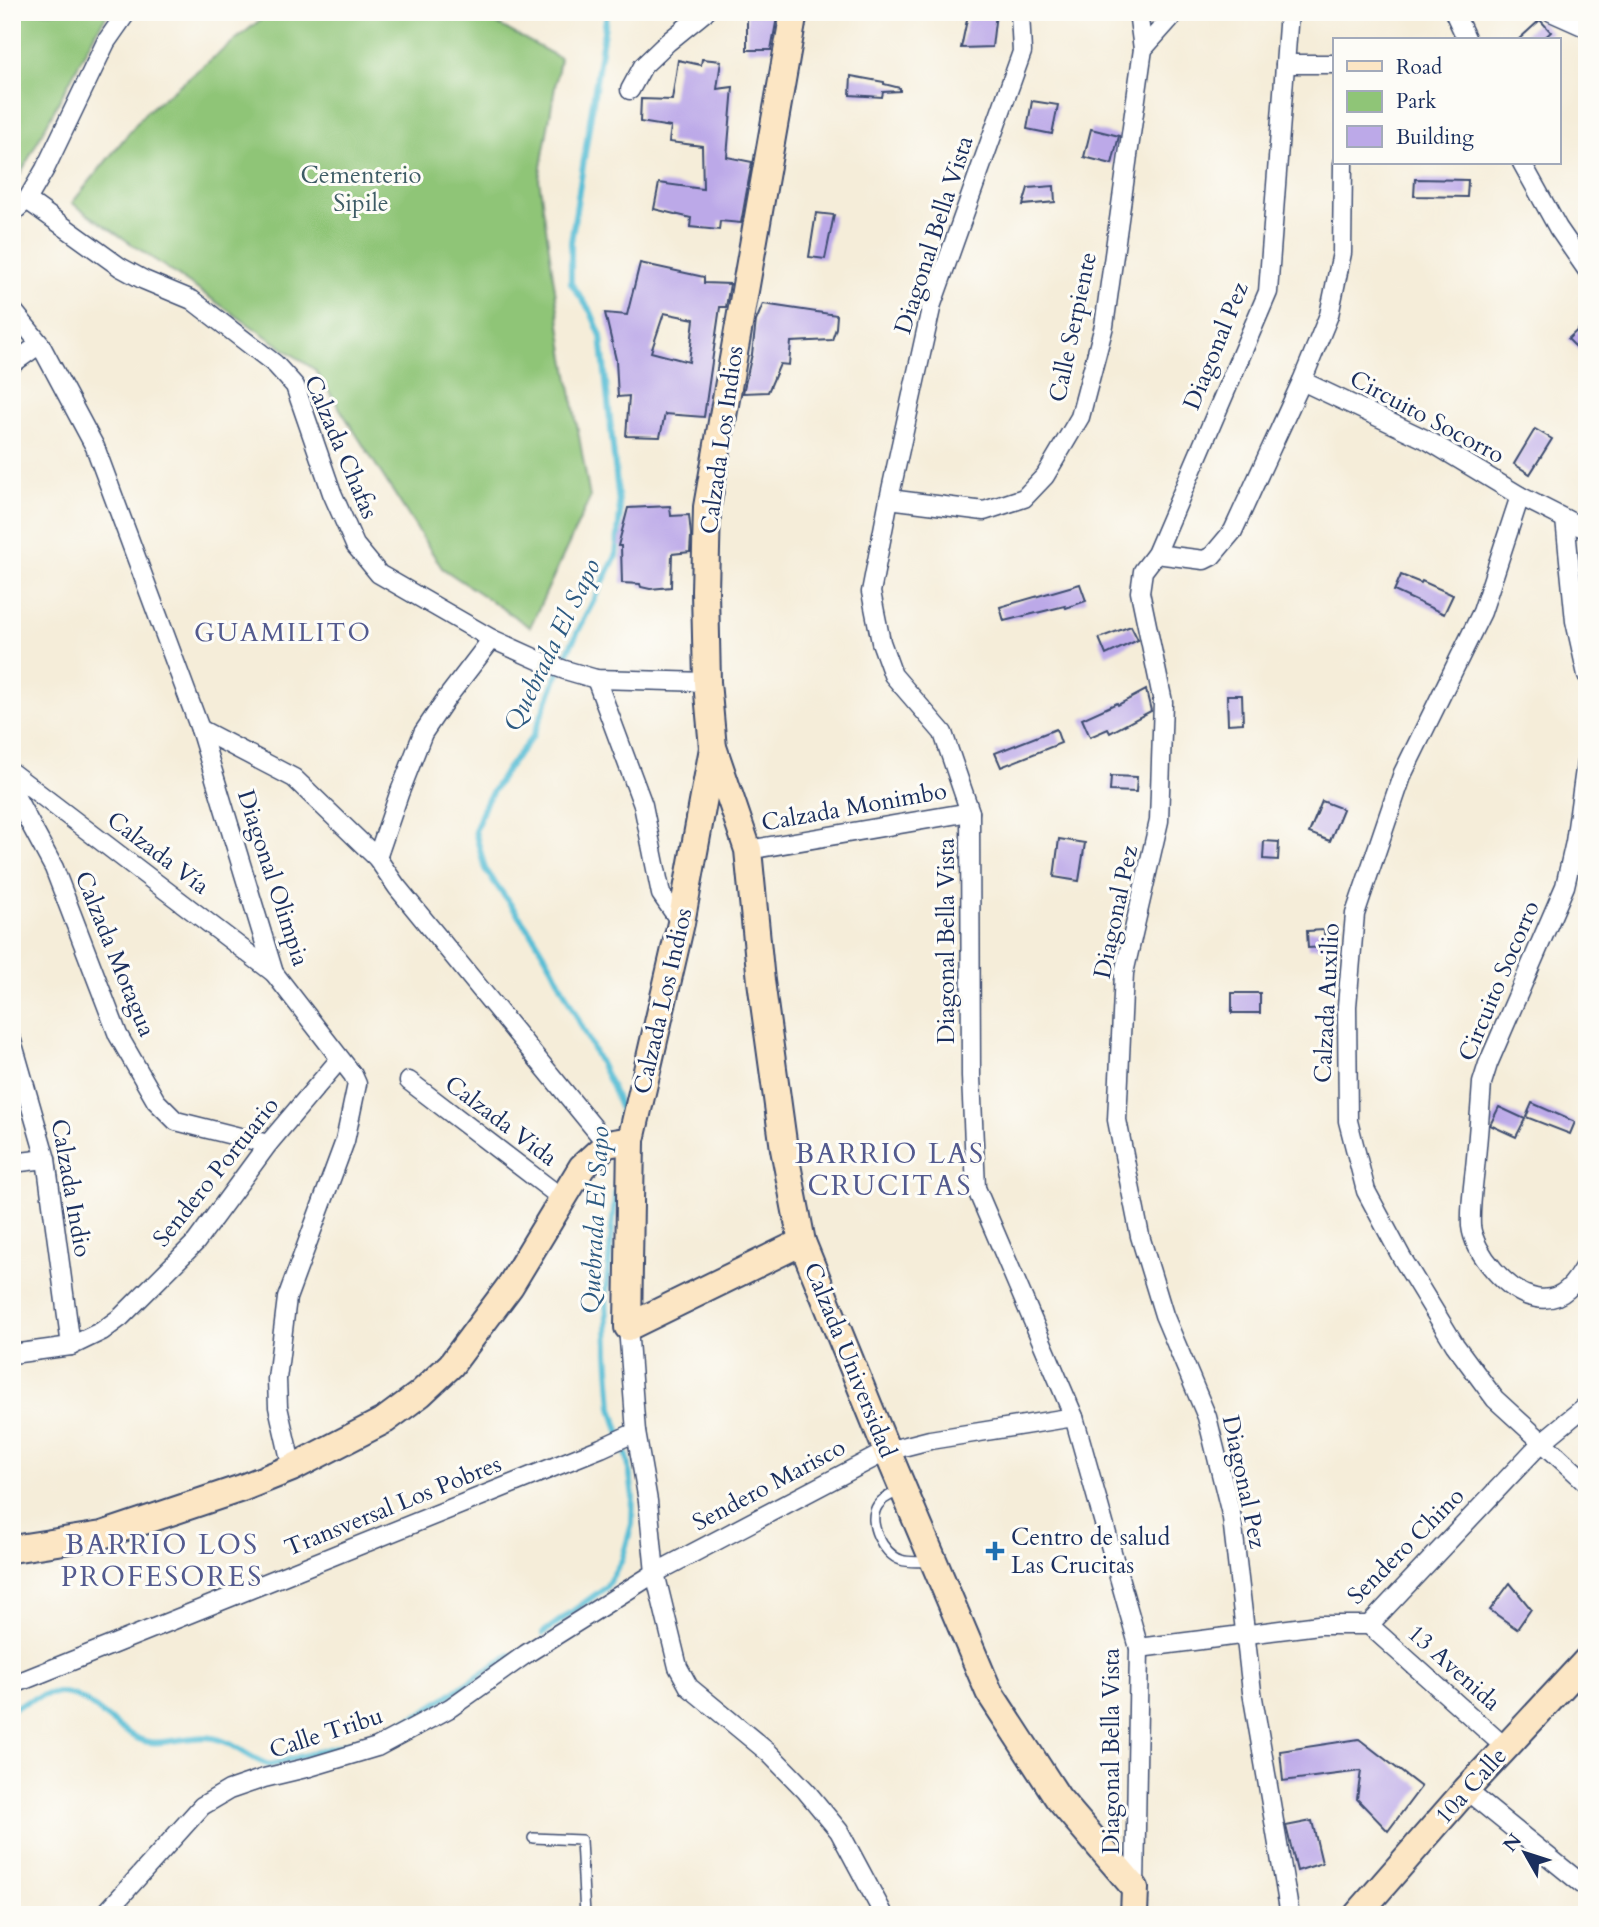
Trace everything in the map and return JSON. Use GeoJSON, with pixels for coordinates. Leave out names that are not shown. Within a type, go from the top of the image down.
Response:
{"type":"FeatureCollection","features":[{"type":"Feature","properties":{"kind":"street"},"geometry":{"type":"LineString","coordinates":[[12,212],[27,200],[85,90],[106,42],[127,12]]}},
{"type":"Feature","properties":{"kind":"street"},"geometry":{"type":"LineString","coordinates":[[630,90],[643,66],[705,12]]}},
{"type":"Feature","properties":{"kind":"street","name":"Calzada Los Indios"},"geometry":{"type":"LineString","coordinates":[[794,12],[708,507],[705,591],[707,682],[713,748],[681,923],[619,1142],[631,1434],[648,1501],[655,1573],[678,1667],[689,1687],[769,1754],[806,1791],[839,1831],[884,1915]]}},
{"type":"Feature","properties":{"kind":"street","name":"Diagonal Bella Vista"},"geometry":{"type":"LineString","coordinates":[[1020,12],[1022,52],[932,304],[871,592],[881,642],[892,675],[943,733],[970,812],[971,1077],[976,1188],[1074,1416],[1139,1648],[1135,1888]]}},
{"type":"Feature","properties":{"kind":"street","name":"Calle Serpiente"},"geometry":{"type":"LineString","coordinates":[[889,499],[984,511],[1024,498],[1045,476],[1080,417],[1104,326],[1143,49],[1138,12]]}},
{"type":"Feature","properties":{"kind":"street"},"geometry":{"type":"LineString","coordinates":[[1143,49],[1176,12]]}},
{"type":"Feature","properties":{"kind":"street","name":"Diagonal Pez"},"geometry":{"type":"LineString","coordinates":[[1289,12],[1268,292],[1156,554],[1143,570],[1140,592],[1163,702],[1159,821],[1124,973],[1117,1120],[1143,1247],[1164,1315],[1207,1418],[1232,1518],[1252,1692],[1290,1915]]}},
{"type":"Feature","properties":{"kind":"street"},"geometry":{"type":"LineString","coordinates":[[1454,12],[1466,38]]}},
{"type":"Feature","properties":{"kind":"street"},"geometry":{"type":"LineString","coordinates":[[1550,12],[1587,28]]}},
{"type":"Feature","properties":{"kind":"street"},"geometry":{"type":"LineString","coordinates":[[1284,64],[1333,64]]}},
{"type":"Feature","properties":{"kind":"street"},"geometry":{"type":"LineString","coordinates":[[1156,554],[1204,560],[1212,556],[1233,531],[1302,381],[1329,315],[1342,253],[1343,164]]}},
{"type":"Feature","properties":{"kind":"street"},"geometry":{"type":"LineString","coordinates":[[1523,164],[1558,228],[1587,270]]}},
{"type":"Feature","properties":{"kind":"street","name":"Calzada Chafas"},"geometry":{"type":"LineString","coordinates":[[27,200],[120,267],[192,300],[275,364],[295,386],[332,493],[355,545],[379,574],[492,639],[565,670],[596,679],[707,682]]}},
{"type":"Feature","properties":{"kind":"street","name":"Diagonal Olimpia"},"geometry":{"type":"LineString","coordinates":[[12,309],[40,344],[95,447],[200,729],[274,973],[353,1074],[357,1084],[345,1141],[288,1298],[277,1379],[278,1407],[292,1468]]}},
{"type":"Feature","properties":{"kind":"street"},"geometry":{"type":"LineString","coordinates":[[12,364],[40,344]]}},
{"type":"Feature","properties":{"kind":"street","name":"Circuito Socorro"},"geometry":{"type":"LineString","coordinates":[[1302,381],[1429,441],[1520,496],[1587,530]]}},
{"type":"Feature","properties":{"kind":"street","name":"Calzada Auxilio"},"geometry":{"type":"LineString","coordinates":[[1520,496],[1482,612],[1403,773],[1355,914],[1347,1006],[1348,1121],[1366,1191],[1455,1345],[1495,1399],[1587,1483]]}},
{"type":"Feature","properties":{"kind":"street"},"geometry":{"type":"LineString","coordinates":[[1565,519],[1576,621],[1587,675]]}},
{"type":"Feature","properties":{"kind":"street"},"geometry":{"type":"LineString","coordinates":[[377,858],[424,733],[446,699],[492,639]]}},
{"type":"Feature","properties":{"kind":"street"},"geometry":{"type":"LineString","coordinates":[[596,679],[643,805],[661,894],[681,923]]}},
{"type":"Feature","properties":{"kind":"street"},"geometry":{"type":"LineString","coordinates":[[12,1549],[102,1535],[242,1488],[292,1468],[385,1420],[420,1394],[451,1365],[510,1286],[582,1167],[619,1142],[397,887],[377,858],[294,778],[200,729]]}},
{"type":"Feature","properties":{"kind":"street","name":"Calzada Universidad"},"geometry":{"type":"LineString","coordinates":[[713,748],[747,850],[761,981],[784,1149],[803,1242],[887,1451],[989,1692],[1058,1798],[1135,1888]]}},
{"type":"Feature","properties":{"kind":"street","name":"Circuito Socorro"},"geometry":{"type":"LineString","coordinates":[[1587,755],[1575,842],[1565,886],[1482,1083],[1471,1229],[1488,1264],[1502,1280],[1533,1298],[1559,1296],[1570,1289],[1578,1280],[1587,1261]]}},
{"type":"Feature","properties":{"kind":"street","name":"Calzada Vía"},"geometry":{"type":"LineString","coordinates":[[12,773],[274,973]]}},
{"type":"Feature","properties":{"kind":"street","name":"Calzada Motagua"},"geometry":{"type":"LineString","coordinates":[[12,790],[54,868],[118,1035],[156,1101],[176,1121],[268,1144]]}},
{"type":"Feature","properties":{"kind":"street","name":"Calzada Monimbo"},"geometry":{"type":"LineString","coordinates":[[747,850],[970,812]]}},
{"type":"Feature","properties":{"kind":"street","name":"Calzada Indio"},"geometry":{"type":"LineString","coordinates":[[12,1041],[46,1159],[71,1346]]}},
{"type":"Feature","properties":{"kind":"street","name":"Sendero Portuario"},"geometry":{"type":"LineString","coordinates":[[12,1354],[71,1346],[102,1331],[121,1317],[196,1242],[268,1144],[340,1060]]}},
{"type":"Feature","properties":{"kind":"street","name":"Calzada Vida"},"geometry":{"type":"LineString","coordinates":[[409,1081],[563,1199]]}},
{"type":"Feature","properties":{"kind":"street"},"geometry":{"type":"LineString","coordinates":[[12,1163],[46,1159]]}},
{"type":"Feature","properties":{"kind":"street"},"geometry":{"type":"LineString","coordinates":[[628,1327],[803,1242]]}},
{"type":"Feature","properties":{"kind":"street","name":"Sendero Chino"},"geometry":{"type":"LineString","coordinates":[[1139,1648],[1319,1625],[1369,1625],[1542,1442],[1587,1405]]}},
{"type":"Feature","properties":{"kind":"street","name":"Sendero Marisco"},"geometry":{"type":"LineString","coordinates":[[655,1573],[887,1451],[930,1440],[1074,1416]]}},
{"type":"Feature","properties":{"kind":"street","name":"Transversal Los Pobres"},"geometry":{"type":"LineString","coordinates":[[12,1685],[631,1434]]}},
{"type":"Feature","properties":{"kind":"street","name":"Calle Tribu"},"geometry":{"type":"LineString","coordinates":[[104,1915],[202,1806],[229,1790],[264,1778],[310,1768],[377,1747],[450,1708],[526,1654],[655,1573]]}},
{"type":"Feature","properties":{"kind":"street","name":"13 Avenida"},"geometry":{"type":"LineString","coordinates":[[1369,1625],[1506,1748]]}},
{"type":"Feature","properties":{"kind":"street","name":"10a Calle"},"geometry":{"type":"LineString","coordinates":[[1357,1915],[1466,1790],[1587,1660]]}},
{"type":"Feature","properties":{"kind":"street"},"geometry":{"type":"LineString","coordinates":[[1466,1790],[1587,1888]]}},
{"type":"Feature","properties":{"kind":"street"},"geometry":{"type":"LineString","coordinates":[[1134,1915],[1135,1888]]}},
{"type":"Feature","properties":{"kind":"lane"},"geometry":{"type":"LineString","coordinates":[[903,1489],[878,1505],[874,1515],[878,1534],[885,1550],[901,1560],[934,1562]]}},
{"type":"Feature","properties":{"kind":"lane"},"geometry":{"type":"LineString","coordinates":[[533,1838],[581,1840],[586,1915]]}},
{"type":"Feature","properties":{"kind":"green space"},"geometry":{"type":"Polygon","coordinates":[[[12,12],[109,12],[95,33],[21,173],[12,182],[12,12]]]}},
{"type":"Feature","properties":{"kind":"green space","name":"Cementerio Sipile"},"geometry":{"type":"Polygon","coordinates":[[[270,12],[475,12],[560,58],[539,179],[564,352],[590,498],[530,627],[442,568],[315,370],[72,203],[145,113],[270,12]]]}},
{"type":"Feature","properties":{"kind":"building"},"geometry":{"type":"Polygon","coordinates":[[[747,12],[778,12],[771,50],[747,50],[747,12]]]}},
{"type":"Feature","properties":{"kind":"building"},"geometry":{"type":"Polygon","coordinates":[[[996,13],[992,47],[961,48],[968,15],[996,13]]]}},
{"type":"Feature","properties":{"kind":"building"},"geometry":{"type":"Polygon","coordinates":[[[1540,20],[1551,32],[1544,38],[1520,38],[1540,20]]]}},
{"type":"Feature","properties":{"kind":"building"},"geometry":{"type":"Polygon","coordinates":[[[702,59],[721,61],[717,89],[733,87],[727,157],[752,162],[741,223],[720,221],[719,230],[690,227],[691,218],[654,209],[659,183],[703,189],[702,146],[669,142],[671,127],[640,122],[641,99],[672,100],[678,60],[701,65],[702,59]]]}},
{"type":"Feature","properties":{"kind":"building"},"geometry":{"type":"Polygon","coordinates":[[[851,76],[884,82],[900,88],[900,91],[883,92],[882,97],[850,95],[851,76]]]}},
{"type":"Feature","properties":{"kind":"building"},"geometry":{"type":"Polygon","coordinates":[[[1032,101],[1058,105],[1052,134],[1027,129],[1032,101]]]}},
{"type":"Feature","properties":{"kind":"building"},"geometry":{"type":"Polygon","coordinates":[[[1091,129],[1119,136],[1112,164],[1084,157],[1091,129]]]}},
{"type":"Feature","properties":{"kind":"building"},"geometry":{"type":"Polygon","coordinates":[[[1415,179],[1468,180],[1467,197],[1414,196],[1415,179]]]}},
{"type":"Feature","properties":{"kind":"building"},"geometry":{"type":"Polygon","coordinates":[[[1054,186],[1055,202],[1023,205],[1028,188],[1054,186]]]}},
{"type":"Feature","properties":{"kind":"building"},"geometry":{"type":"Polygon","coordinates":[[[816,213],[834,215],[825,259],[809,257],[816,213]]]}},
{"type":"Feature","properties":{"kind":"building"},"geometry":{"type":"Polygon","coordinates":[[[640,263],[704,277],[704,283],[730,284],[726,307],[720,307],[704,417],[665,414],[660,437],[626,436],[629,396],[618,397],[616,360],[605,313],[627,315],[640,263]],[[664,313],[651,352],[689,362],[694,319],[664,313]]]}},
{"type":"Feature","properties":{"kind":"building"},"geometry":{"type":"Polygon","coordinates":[[[763,304],[837,315],[836,328],[832,340],[791,342],[789,365],[780,364],[768,392],[743,393],[756,321],[763,304]]]}},
{"type":"Feature","properties":{"kind":"building"},"geometry":{"type":"Polygon","coordinates":[[[1587,321],[1587,358],[1568,339],[1587,321]]]}},
{"type":"Feature","properties":{"kind":"building"},"geometry":{"type":"Polygon","coordinates":[[[1535,429],[1552,439],[1530,474],[1514,464],[1535,429]]]}},
{"type":"Feature","properties":{"kind":"building"},"geometry":{"type":"Polygon","coordinates":[[[670,506],[671,516],[689,515],[691,535],[690,552],[672,554],[671,587],[650,589],[641,587],[640,584],[622,583],[621,546],[618,546],[628,508],[670,506]]]}},
{"type":"Feature","properties":{"kind":"building"},"geometry":{"type":"Polygon","coordinates":[[[1401,575],[1453,595],[1444,614],[1394,591],[1401,575]]]}},
{"type":"Feature","properties":{"kind":"building"},"geometry":{"type":"Polygon","coordinates":[[[1080,584],[1086,601],[1004,621],[1000,607],[1080,584]]]}},
{"type":"Feature","properties":{"kind":"building"},"geometry":{"type":"Polygon","coordinates":[[[1131,626],[1138,640],[1106,655],[1099,638],[1131,626]]]}},
{"type":"Feature","properties":{"kind":"building"},"geometry":{"type":"Polygon","coordinates":[[[1146,690],[1151,711],[1110,733],[1108,729],[1090,737],[1082,719],[1117,703],[1118,705],[1146,690]]]}},
{"type":"Feature","properties":{"kind":"building"},"geometry":{"type":"Polygon","coordinates":[[[1227,695],[1242,695],[1243,723],[1228,724],[1227,695]]]}},
{"type":"Feature","properties":{"kind":"building"},"geometry":{"type":"Polygon","coordinates":[[[1056,729],[1061,743],[1001,767],[995,753],[1056,729]]]}},
{"type":"Feature","properties":{"kind":"building"},"geometry":{"type":"Polygon","coordinates":[[[1111,776],[1137,777],[1136,792],[1110,791],[1111,776]]]}},
{"type":"Feature","properties":{"kind":"building"},"geometry":{"type":"Polygon","coordinates":[[[1322,801],[1343,809],[1330,841],[1309,833],[1322,801]]]}},
{"type":"Feature","properties":{"kind":"building"},"geometry":{"type":"Polygon","coordinates":[[[1059,839],[1085,843],[1079,881],[1054,877],[1059,839]]]}},
{"type":"Feature","properties":{"kind":"building"},"geometry":{"type":"Polygon","coordinates":[[[1264,841],[1279,842],[1278,860],[1263,859],[1264,841]]]}},
{"type":"Feature","properties":{"kind":"building"},"geometry":{"type":"Polygon","coordinates":[[[1324,930],[1325,947],[1308,948],[1307,931],[1324,930]]]}},
{"type":"Feature","properties":{"kind":"building"},"geometry":{"type":"Polygon","coordinates":[[[1232,993],[1260,993],[1260,1013],[1232,1013],[1232,993]]]}},
{"type":"Feature","properties":{"kind":"building"},"geometry":{"type":"Polygon","coordinates":[[[1532,1103],[1575,1122],[1570,1134],[1526,1117],[1532,1103]]]}},
{"type":"Feature","properties":{"kind":"building"},"geometry":{"type":"Polygon","coordinates":[[[1499,1107],[1525,1119],[1516,1137],[1490,1125],[1499,1107]]]}},
{"type":"Feature","properties":{"kind":"building"},"geometry":{"type":"Polygon","coordinates":[[[1510,1583],[1531,1609],[1517,1629],[1490,1610],[1510,1583]]]}},
{"type":"Feature","properties":{"kind":"building"},"geometry":{"type":"Polygon","coordinates":[[[1359,1739],[1421,1787],[1388,1831],[1357,1799],[1361,1771],[1283,1781],[1280,1751],[1359,1739]]]}},
{"type":"Feature","properties":{"kind":"building"},"geometry":{"type":"Polygon","coordinates":[[[1312,1821],[1322,1863],[1297,1871],[1286,1826],[1312,1821]]]}},
{"type":"Feature","properties":{"kind":"waterway","name":"Quebrada El Sapo"},"geometry":{"type":"LineString","coordinates":[[607,12],[571,242],[571,283],[591,312],[601,336],[620,513],[616,556],[563,661],[533,736],[486,802],[475,831],[485,869],[552,967],[612,1087],[621,1110],[619,1136]]}},
{"type":"Feature","properties":{"kind":"waterway","name":"Quebrada El Sapo"},"geometry":{"type":"LineString","coordinates":[[543,1633],[606,1587],[622,1560],[632,1524],[633,1497],[628,1460],[612,1408],[608,1353],[606,1292],[618,1167]]}},
{"type":"Feature","properties":{"kind":"waterway","name":"Quebrada El Sapo"},"geometry":{"type":"LineString","coordinates":[[12,1709],[44,1695],[67,1694],[78,1697],[120,1728],[140,1739],[156,1743],[198,1737],[213,1738],[270,1765],[379,1735],[422,1713],[510,1655]]}},
{"type":"Feature","properties":{"kind":"place","name":"Centro de salud Las Crucitas"},"geometry":{"type":"Point","coordinates":[995,1551]}},
{"type":"Feature","properties":{"kind":"district","name":"GUAMILITO"},"geometry":{"type":"Point","coordinates":[283,632]}},
{"type":"Feature","properties":{"kind":"district","name":"BARRIO LAS CRUCITAS"},"geometry":{"type":"Point","coordinates":[890,1170]}},
{"type":"Feature","properties":{"kind":"district","name":"BARRIO LOS PROFESORES"},"geometry":{"type":"Point","coordinates":[162,1561]}}]}
